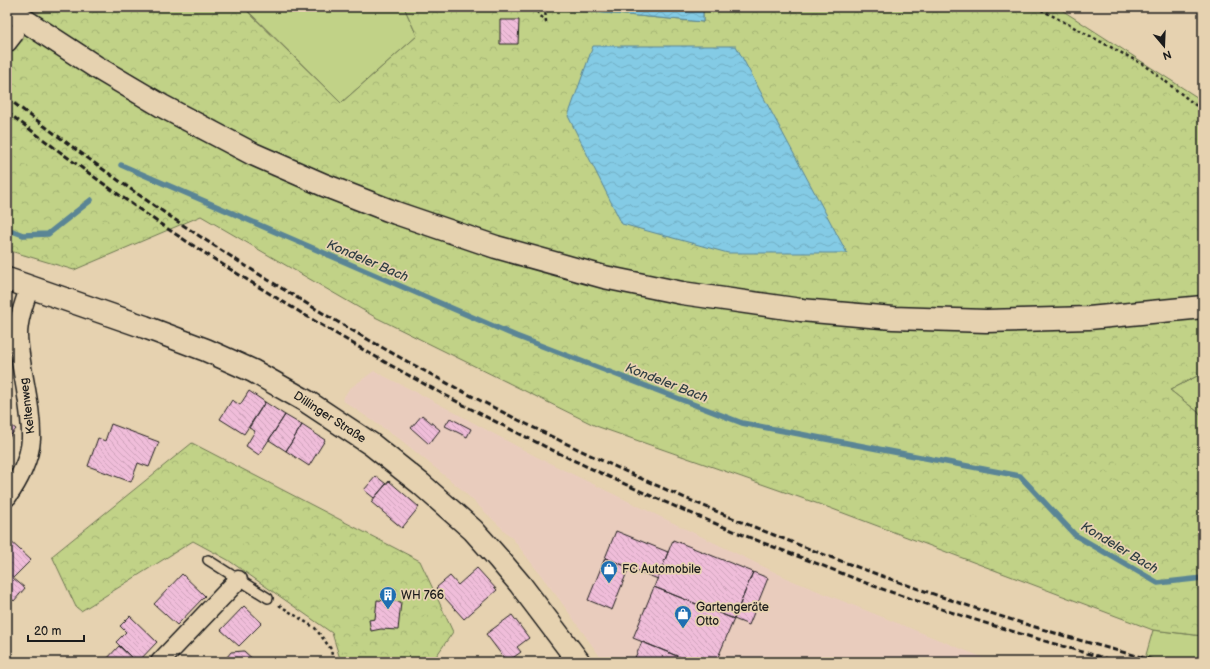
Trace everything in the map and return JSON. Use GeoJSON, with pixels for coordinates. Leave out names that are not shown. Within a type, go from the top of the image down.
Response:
{"type":"FeatureCollection","features":[{"type":"Feature","properties":{"kind":"main road"},"geometry":{"type":"LineString","coordinates":[[7,7],[24,20],[96,67],[162,106],[253,154],[396,214],[496,246],[604,277],[682,293],[801,310],[893,318],[986,321],[1089,318],[1203,307]]}},
{"type":"Feature","properties":{"kind":"main road","name":"Dillinger Straße"},"geometry":{"type":"LineString","coordinates":[[7,279],[152,329],[206,350],[253,371],[306,401],[371,444],[421,484],[473,530],[520,584],[579,662]]}},
{"type":"Feature","properties":{"kind":"street","name":"Keltenweg"},"geometry":{"type":"LineString","coordinates":[[7,498],[15,486],[26,462],[31,440],[28,405],[18,336],[19,318],[30,286]]}},
{"type":"Feature","properties":{"kind":"street"},"geometry":{"type":"LineString","coordinates":[[160,662],[238,580]]}},
{"type":"Feature","properties":{"kind":"lane"},"geometry":{"type":"LineString","coordinates":[[208,560],[268,598]]}},
{"type":"Feature","properties":{"kind":"path"},"geometry":{"type":"LineString","coordinates":[[533,7],[546,22],[545,7]]}},
{"type":"Feature","properties":{"kind":"path"},"geometry":{"type":"LineString","coordinates":[[1036,7],[1146,66],[1203,111]]}},
{"type":"Feature","properties":{"kind":"path"},"geometry":{"type":"LineString","coordinates":[[268,598],[315,628],[331,648],[333,662]]}},
{"type":"Feature","properties":{"kind":"shaded area"},"geometry":{"type":"Polygon","coordinates":[[[374,371],[424,396],[535,456],[793,581],[994,662],[604,662],[559,599],[513,539],[461,489],[401,440],[342,400],[349,389],[374,371]]]}},
{"type":"Feature","properties":{"kind":"green space"},"geometry":{"type":"Polygon","coordinates":[[[7,7],[243,7],[341,103],[417,36],[404,7],[560,7],[561,9],[703,22],[703,7],[1057,7],[1203,101],[1203,373],[1170,390],[1203,416],[1203,636],[1153,630],[830,508],[596,426],[375,317],[201,216],[74,270],[7,250],[7,7]]]}},
{"type":"Feature","properties":{"kind":"green space"},"geometry":{"type":"Polygon","coordinates":[[[244,7],[404,7],[417,36],[341,103],[244,7]]]}},
{"type":"Feature","properties":{"kind":"green space"},"geometry":{"type":"Polygon","coordinates":[[[1203,373],[1203,416],[1170,390],[1203,373]]]}},
{"type":"Feature","properties":{"kind":"green space"},"geometry":{"type":"Polygon","coordinates":[[[192,443],[420,561],[453,632],[432,662],[341,662],[332,633],[228,560],[193,541],[81,611],[76,607],[52,556],[192,443]]]}},
{"type":"Feature","properties":{"kind":"green space"},"geometry":{"type":"Polygon","coordinates":[[[1153,630],[1203,636],[1203,662],[1144,662],[1153,630]]]}},
{"type":"Feature","properties":{"kind":"water"},"geometry":{"type":"Polygon","coordinates":[[[560,7],[703,7],[703,22],[560,9],[560,7]]]}},
{"type":"Feature","properties":{"kind":"water"},"geometry":{"type":"Polygon","coordinates":[[[593,46],[736,46],[847,253],[728,253],[622,224],[568,116],[593,46]]]}},
{"type":"Feature","properties":{"kind":"building"},"geometry":{"type":"Polygon","coordinates":[[[500,20],[519,20],[518,44],[500,44],[500,20]]]}},
{"type":"Feature","properties":{"kind":"building"},"geometry":{"type":"Polygon","coordinates":[[[249,391],[265,402],[244,434],[220,419],[232,400],[240,405],[249,391]]]}},
{"type":"Feature","properties":{"kind":"building"},"geometry":{"type":"Polygon","coordinates":[[[265,402],[285,415],[259,455],[246,446],[255,431],[249,428],[265,402]]]}},
{"type":"Feature","properties":{"kind":"building"},"geometry":{"type":"Polygon","coordinates":[[[285,415],[302,425],[286,451],[269,440],[285,415]]]}},
{"type":"Feature","properties":{"kind":"building"},"geometry":{"type":"Polygon","coordinates":[[[422,415],[440,430],[429,444],[411,428],[422,415]]]}},
{"type":"Feature","properties":{"kind":"building"},"geometry":{"type":"Polygon","coordinates":[[[450,418],[471,429],[467,437],[445,426],[450,418]]]}},
{"type":"Feature","properties":{"kind":"building"},"geometry":{"type":"Polygon","coordinates":[[[7,422],[16,429],[7,440],[7,422]]]}},
{"type":"Feature","properties":{"kind":"building"},"geometry":{"type":"Polygon","coordinates":[[[111,424],[159,442],[149,467],[138,463],[131,482],[88,466],[98,438],[105,441],[111,424]]]}},
{"type":"Feature","properties":{"kind":"building"},"geometry":{"type":"Polygon","coordinates":[[[302,425],[325,440],[309,466],[286,451],[302,425]]]}},
{"type":"Feature","properties":{"kind":"building"},"geometry":{"type":"Polygon","coordinates":[[[376,476],[386,484],[374,498],[364,490],[376,476]]]}},
{"type":"Feature","properties":{"kind":"building"},"geometry":{"type":"Polygon","coordinates":[[[389,481],[419,507],[402,528],[371,502],[389,481]]]}},
{"type":"Feature","properties":{"kind":"building"},"geometry":{"type":"Polygon","coordinates":[[[616,531],[668,552],[658,579],[605,558],[616,531]]]}},
{"type":"Feature","properties":{"kind":"building"},"geometry":{"type":"Polygon","coordinates":[[[8,539],[31,560],[13,578],[25,588],[14,601],[7,594],[8,539]]]}},
{"type":"Feature","properties":{"kind":"building"},"geometry":{"type":"Polygon","coordinates":[[[673,540],[753,572],[734,619],[654,587],[673,540]]]}},
{"type":"Feature","properties":{"kind":"building","name":"FC Automobile"},"geometry":{"type":"Polygon","coordinates":[[[605,558],[629,567],[612,610],[588,600],[605,558]]]}},
{"type":"Feature","properties":{"kind":"building"},"geometry":{"type":"Polygon","coordinates":[[[477,568],[497,590],[464,619],[436,588],[450,576],[458,585],[477,568]]]}},
{"type":"Feature","properties":{"kind":"building"},"geometry":{"type":"Polygon","coordinates":[[[753,572],[768,578],[749,625],[734,619],[753,572]]]}},
{"type":"Feature","properties":{"kind":"building"},"geometry":{"type":"Polygon","coordinates":[[[182,574],[205,596],[177,625],[154,604],[182,574]]]}},
{"type":"Feature","properties":{"kind":"building","name":"Gartengeräte Otto"},"geometry":{"type":"Polygon","coordinates":[[[654,587],[734,619],[716,662],[692,662],[633,638],[654,587]]]}},
{"type":"Feature","properties":{"kind":"building","name":"WH 766"},"geometry":{"type":"Polygon","coordinates":[[[377,600],[401,602],[398,630],[381,629],[371,631],[369,620],[375,619],[377,600]]]}},
{"type":"Feature","properties":{"kind":"building"},"geometry":{"type":"Polygon","coordinates":[[[244,606],[262,623],[239,646],[221,630],[244,606]]]}},
{"type":"Feature","properties":{"kind":"building"},"geometry":{"type":"Polygon","coordinates":[[[512,615],[529,638],[517,647],[521,652],[507,662],[486,634],[512,615]]]}},
{"type":"Feature","properties":{"kind":"building"},"geometry":{"type":"Polygon","coordinates":[[[130,616],[157,642],[138,662],[136,662],[116,642],[126,632],[120,626],[130,616]]]}},
{"type":"Feature","properties":{"kind":"building"},"geometry":{"type":"Polygon","coordinates":[[[642,642],[677,656],[675,662],[633,662],[642,642]]]}},
{"type":"Feature","properties":{"kind":"building"},"geometry":{"type":"Polygon","coordinates":[[[119,646],[134,660],[133,662],[105,661],[119,646]]]}},
{"type":"Feature","properties":{"kind":"building"},"geometry":{"type":"Polygon","coordinates":[[[244,651],[256,662],[223,662],[231,652],[244,651]]]}},
{"type":"Feature","properties":{"kind":"waterway","name":"Kondeler Bach"},"geometry":{"type":"LineString","coordinates":[[121,165],[516,336],[742,423],[1020,476],[1075,535],[1158,583],[1203,578]]}},
{"type":"Feature","properties":{"kind":"waterway","name":"Kondeler Bach"},"geometry":{"type":"LineString","coordinates":[[7,229],[23,235],[48,234],[91,200]]}},
{"type":"Feature","properties":{"kind":"tunnel"},"geometry":{"type":"LineString","coordinates":[[16,31],[33,7]]}},
{"type":"Feature","properties":{"kind":"railway"},"geometry":{"type":"LineString","coordinates":[[7,98],[145,199],[244,265],[324,314],[406,361],[573,447],[745,523],[873,573],[954,601],[1078,640],[1161,662]]}},
{"type":"Feature","properties":{"kind":"railway"},"geometry":{"type":"LineString","coordinates":[[7,112],[120,196],[198,249],[258,287],[378,358],[501,425],[564,456],[691,513],[873,586],[1004,629],[1119,662]]}},
{"type":"Feature","properties":{"kind":"place","name":"FC Automobile"},"geometry":{"type":"Point","coordinates":[609,584]}},
{"type":"Feature","properties":{"kind":"place","name":"WH 766"},"geometry":{"type":"Point","coordinates":[388,610]}},
{"type":"Feature","properties":{"kind":"place","name":"Gartengeräte Otto"},"geometry":{"type":"Point","coordinates":[683,629]}}]}
